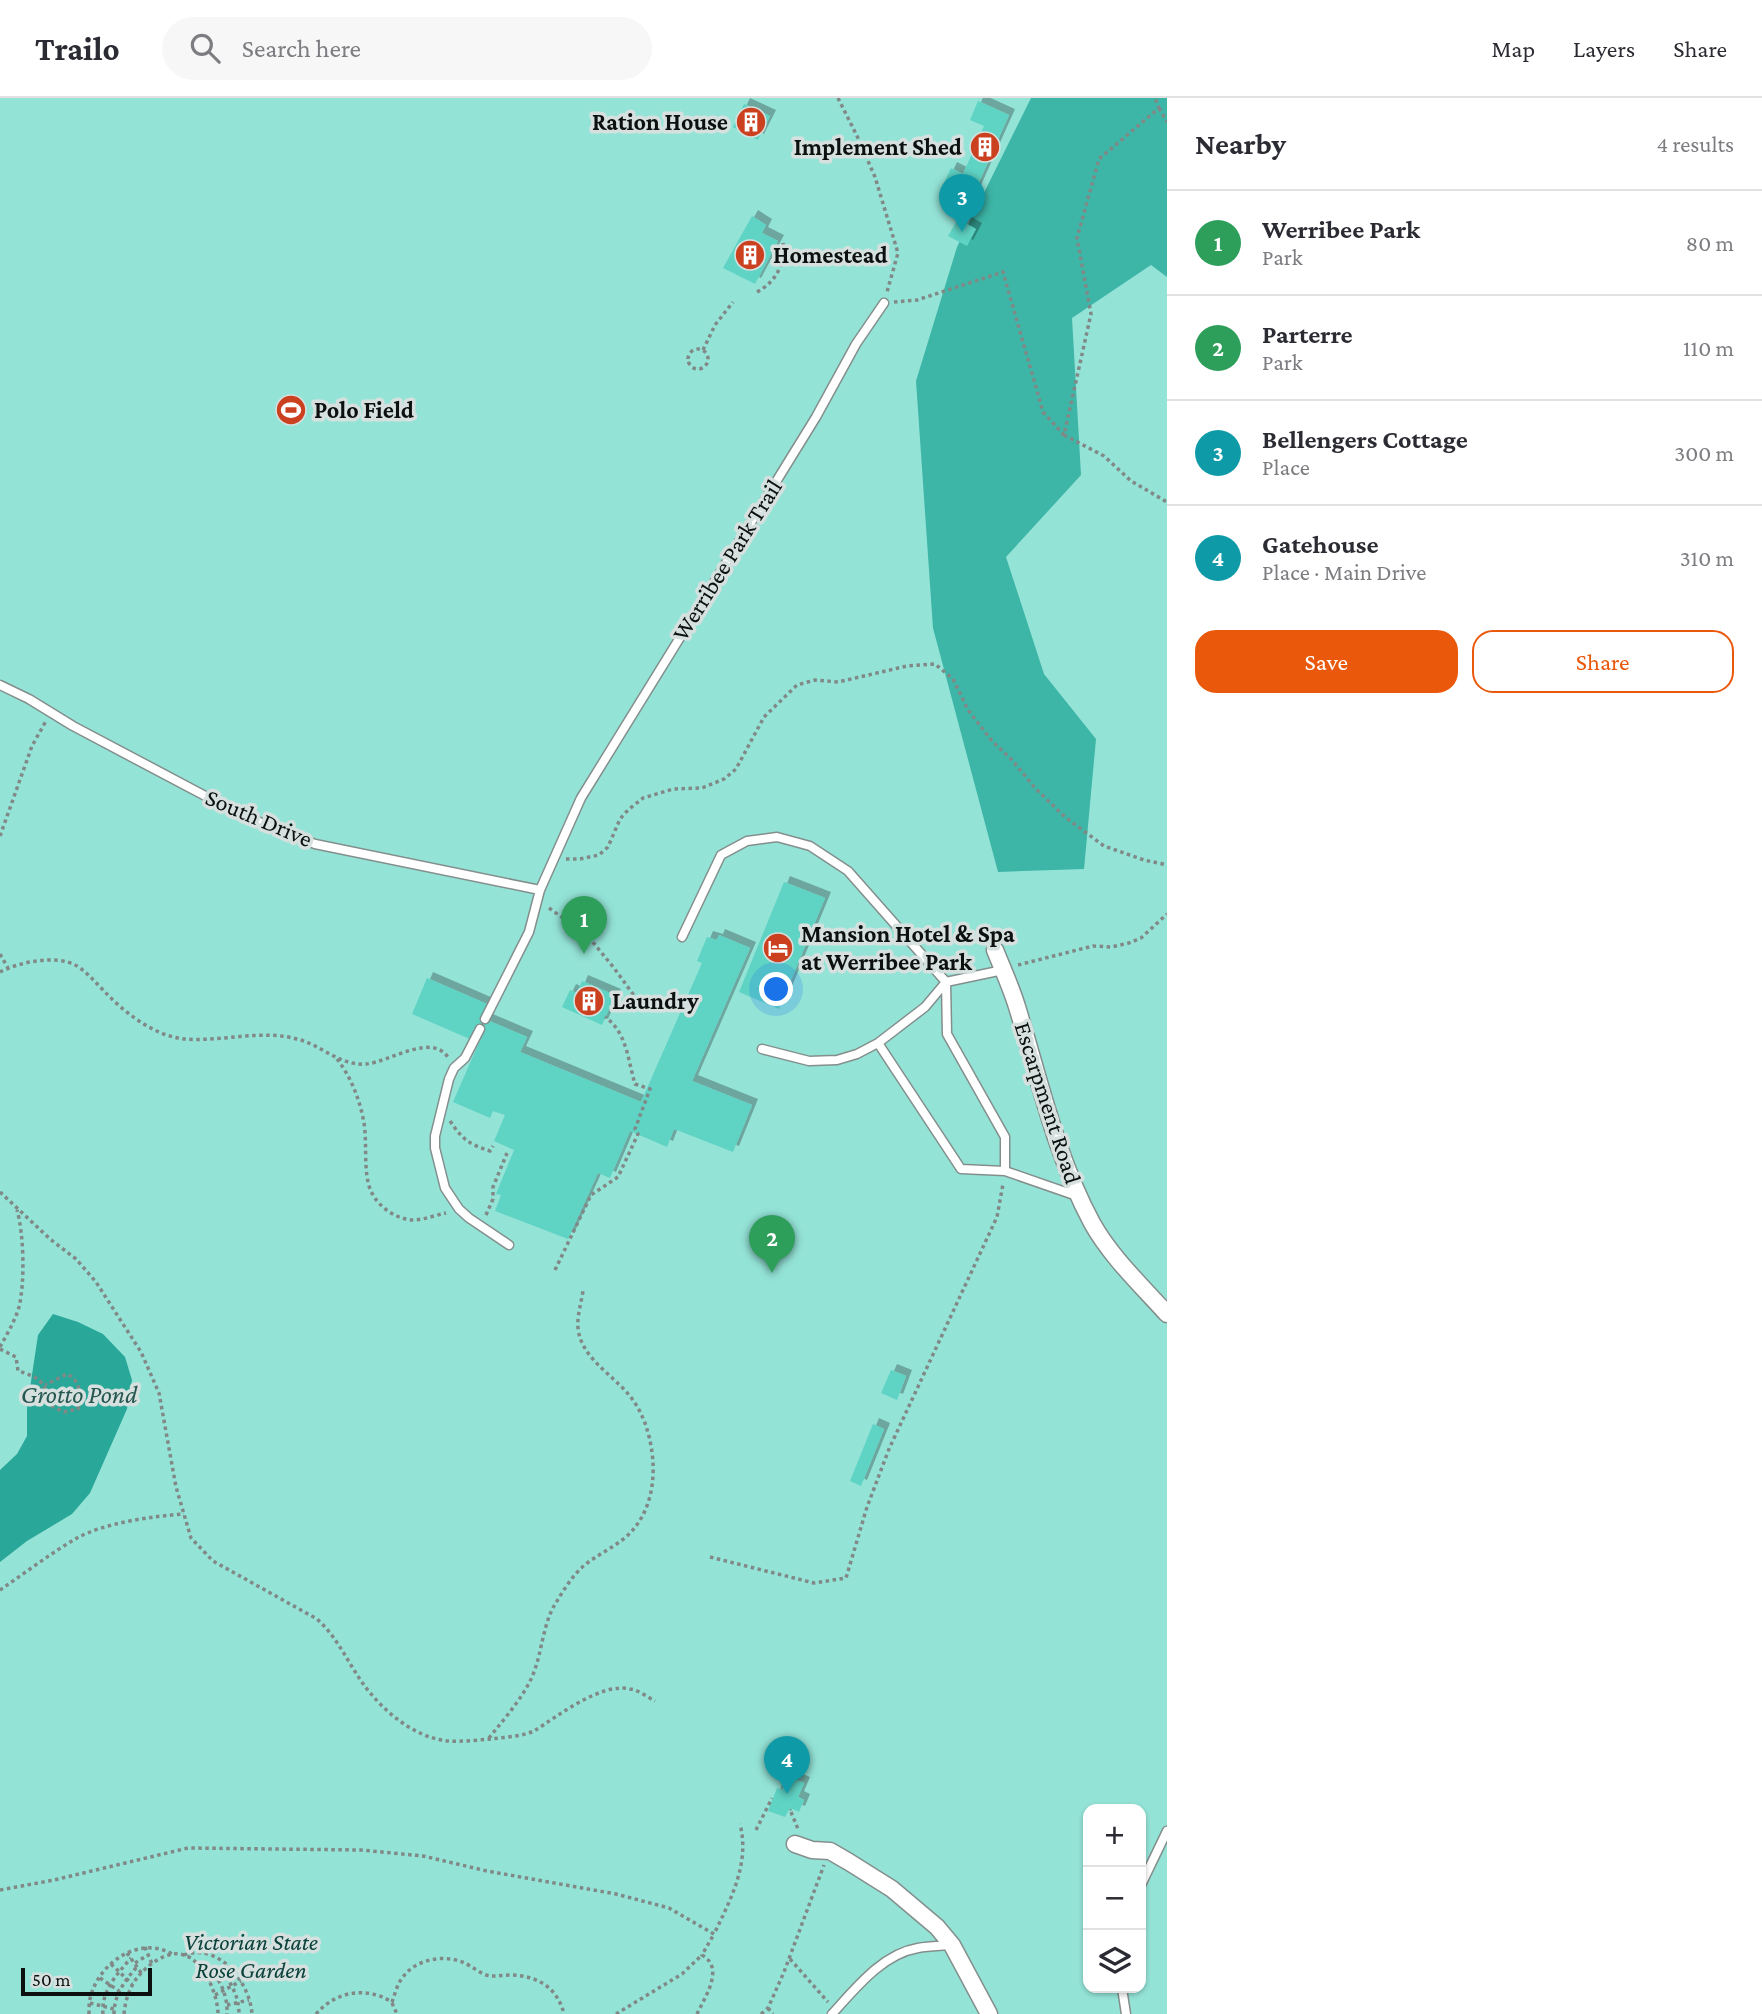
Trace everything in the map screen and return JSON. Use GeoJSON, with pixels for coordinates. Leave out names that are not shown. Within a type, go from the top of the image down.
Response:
{"type":"FeatureCollection","features":[{"type":"Feature","properties":{"kind":"street","name":"Escarpment Road"},"geometry":{"type":"LineString","coordinates":[[995,950],[1017,1006],[1062,1159],[1093,1225],[1123,1265],[1167,1314]]}},
{"type":"Feature","properties":{"kind":"street"},"geometry":{"type":"LineString","coordinates":[[795,1844],[812,1850],[830,1851],[892,1889],[937,1927],[952,1945],[989,2014]]}},
{"type":"Feature","properties":{"kind":"lane","name":"Werribee Park Trail"},"geometry":{"type":"LineString","coordinates":[[485,1019],[529,932],[540,890],[581,797],[816,417],[856,344],[884,303]]}},
{"type":"Feature","properties":{"kind":"lane","name":"South Drive"},"geometry":{"type":"LineString","coordinates":[[0,685],[211,799],[272,828],[315,844],[540,890]]}},
{"type":"Feature","properties":{"kind":"lane"},"geometry":{"type":"LineString","coordinates":[[682,937],[721,855],[747,841],[778,837],[810,846],[848,871],[946,982],[947,1034],[1005,1137],[1005,1171]]}},
{"type":"Feature","properties":{"kind":"lane"},"geometry":{"type":"LineString","coordinates":[[762,1049],[809,1061],[837,1059],[856,1054],[878,1043],[925,1007],[946,982],[1003,970]]}},
{"type":"Feature","properties":{"kind":"lane"},"geometry":{"type":"LineString","coordinates":[[480,1029],[466,1058],[454,1068],[443,1100],[435,1148],[445,1188],[459,1209],[509,1245]]}},
{"type":"Feature","properties":{"kind":"lane"},"geometry":{"type":"LineString","coordinates":[[878,1043],[961,1169],[1005,1171],[1080,1197]]}},
{"type":"Feature","properties":{"kind":"lane"},"geometry":{"type":"LineString","coordinates":[[1146,1875],[1167,1831]]}},
{"type":"Feature","properties":{"kind":"lane"},"geometry":{"type":"LineString","coordinates":[[834,2012],[870,1973],[883,1963],[916,1948],[952,1945]]}},
{"type":"Feature","properties":{"kind":"lane"},"geometry":{"type":"LineString","coordinates":[[1123,1993],[1126,2014]]}},
{"type":"Feature","properties":{"kind":"path"},"geometry":{"type":"LineString","coordinates":[[838,98],[875,177],[898,253],[884,303],[917,300],[1003,272],[1043,412],[1064,435],[1104,456],[1131,481],[1167,502]]}},
{"type":"Feature","properties":{"kind":"path"},"geometry":{"type":"LineString","coordinates":[[1155,98],[1167,122]]}},
{"type":"Feature","properties":{"kind":"path"},"geometry":{"type":"LineString","coordinates":[[1064,435],[1091,314],[1077,238],[1099,159],[1159,108]]}},
{"type":"Feature","properties":{"kind":"path"},"geometry":{"type":"LineString","coordinates":[[757,292],[768,286],[778,273],[783,258],[783,243]]}},
{"type":"Feature","properties":{"kind":"path"},"geometry":{"type":"LineString","coordinates":[[703,350],[715,325],[733,302]]}},
{"type":"Feature","properties":{"kind":"path"},"geometry":{"type":"LineString","coordinates":[[694,350],[703,350],[708,357],[706,365],[700,369],[692,367],[688,361],[690,354],[694,350]]}},
{"type":"Feature","properties":{"kind":"path"},"geometry":{"type":"LineString","coordinates":[[554,859],[580,859],[599,855],[608,846],[620,819],[643,798],[673,789],[702,789],[724,779],[736,769],[764,717],[797,685],[815,680],[838,682],[907,666],[935,664],[953,679],[968,710],[992,741],[1065,817],[1104,846],[1167,865]]}},
{"type":"Feature","properties":{"kind":"path"},"geometry":{"type":"LineString","coordinates":[[0,836],[32,746],[51,712]]}},
{"type":"Feature","properties":{"kind":"path"},"geometry":{"type":"LineString","coordinates":[[538,902],[587,935],[638,1001],[657,1010]]}},
{"type":"Feature","properties":{"kind":"path"},"geometry":{"type":"LineString","coordinates":[[1003,970],[1093,946],[1111,947],[1129,943],[1141,938],[1167,914]]}},
{"type":"Feature","properties":{"kind":"path"},"geometry":{"type":"LineString","coordinates":[[0,954],[8,968]]}},
{"type":"Feature","properties":{"kind":"path"},"geometry":{"type":"LineString","coordinates":[[0,972],[28,961],[55,960],[74,964],[91,976],[118,1005],[145,1024],[167,1035],[185,1039],[282,1035],[315,1045],[348,1063],[368,1064],[412,1049],[429,1047],[446,1054],[454,1068]]}},
{"type":"Feature","properties":{"kind":"path"},"geometry":{"type":"LineString","coordinates":[[555,1270],[591,1195],[618,1177],[638,1134],[635,1129],[650,1089],[635,1084],[620,1031],[605,1017]]}},
{"type":"Feature","properties":{"kind":"path"},"geometry":{"type":"LineString","coordinates":[[335,1058],[345,1070],[364,1120],[368,1185],[376,1201],[390,1212],[413,1220],[454,1210]]}},
{"type":"Feature","properties":{"kind":"path"},"geometry":{"type":"LineString","coordinates":[[443,1100],[451,1122],[464,1140],[490,1151],[493,1146]]}},
{"type":"Feature","properties":{"kind":"path"},"geometry":{"type":"LineString","coordinates":[[481,1226],[493,1199],[493,1187],[507,1153]]}},
{"type":"Feature","properties":{"kind":"path"},"geometry":{"type":"LineString","coordinates":[[710,1557],[814,1583],[846,1577],[867,1507],[890,1450],[997,1217],[1005,1171]]}},
{"type":"Feature","properties":{"kind":"path"},"geometry":{"type":"LineString","coordinates":[[0,1192],[50,1239],[76,1259],[96,1282],[141,1352],[159,1393],[176,1487],[191,1538],[213,1561],[317,1619],[330,1631],[363,1684],[378,1702],[400,1720],[421,1734],[446,1741],[487,1739],[525,1735],[593,1696],[619,1687],[633,1689],[655,1701]]}},
{"type":"Feature","properties":{"kind":"path"},"geometry":{"type":"LineString","coordinates":[[16,1208],[22,1235],[19,1307],[0,1348],[16,1357],[18,1371],[32,1375],[45,1385],[50,1405],[64,1412],[78,1409],[81,1396],[74,1377],[67,1374],[45,1385]]}},
{"type":"Feature","properties":{"kind":"path"},"geometry":{"type":"LineString","coordinates":[[487,1739],[532,1678],[541,1651],[545,1626],[572,1577],[627,1536],[639,1520],[651,1495],[654,1471],[652,1447],[640,1410],[629,1394],[593,1359],[584,1345],[579,1331],[583,1292]]}},
{"type":"Feature","properties":{"kind":"path"},"geometry":{"type":"LineString","coordinates":[[0,1590],[79,1537],[160,1515],[184,1514]]}},
{"type":"Feature","properties":{"kind":"path"},"geometry":{"type":"LineString","coordinates":[[755,1829],[772,1798]]}},
{"type":"Feature","properties":{"kind":"path"},"geometry":{"type":"LineString","coordinates":[[616,2014],[682,1974],[702,1955],[729,1904],[739,1875],[743,1837],[740,1824]]}},
{"type":"Feature","properties":{"kind":"path"},"geometry":{"type":"LineString","coordinates":[[0,1890],[188,1848],[361,1850],[423,1856],[487,1871],[616,1894],[669,1908],[714,1934]]}},
{"type":"Feature","properties":{"kind":"path"},"geometry":{"type":"LineString","coordinates":[[761,2014],[768,2008],[790,1959],[830,1851]]}},
{"type":"Feature","properties":{"kind":"path"},"geometry":{"type":"LineString","coordinates":[[145,1947],[152,1964]]}},
{"type":"Feature","properties":{"kind":"path"},"geometry":{"type":"LineString","coordinates":[[89,2014],[92,1991],[111,1964],[127,1953],[145,1947],[159,1948],[173,1954]]}},
{"type":"Feature","properties":{"kind":"path"},"geometry":{"type":"LineString","coordinates":[[124,2014],[133,1985],[142,1973],[167,1955],[192,1952],[211,1956],[229,1966],[241,1981],[250,2000],[252,2014]]}},
{"type":"Feature","properties":{"kind":"path"},"geometry":{"type":"LineString","coordinates":[[127,1953],[142,1973]]}},
{"type":"Feature","properties":{"kind":"path"},"geometry":{"type":"LineString","coordinates":[[90,2003],[114,2011],[119,1991],[136,1965],[148,1955]]}},
{"type":"Feature","properties":{"kind":"path"},"geometry":{"type":"LineString","coordinates":[[184,1955],[209,1981],[215,1995],[218,2014]]}},
{"type":"Feature","properties":{"kind":"path"},"geometry":{"type":"LineString","coordinates":[[696,2014],[712,1980],[714,1968],[708,1958],[702,1955]]}},
{"type":"Feature","properties":{"kind":"path"},"geometry":{"type":"LineString","coordinates":[[201,1970],[211,1956]]}},
{"type":"Feature","properties":{"kind":"path"},"geometry":{"type":"LineString","coordinates":[[103,2014],[102,2006],[109,1984],[131,1958]]}},
{"type":"Feature","properties":{"kind":"path"},"geometry":{"type":"LineString","coordinates":[[392,2002],[403,1977],[414,1967],[428,1960],[443,1958],[459,1961],[487,1976],[515,1975],[548,1986],[558,1996],[564,2014]]}},
{"type":"Feature","properties":{"kind":"path"},"geometry":{"type":"LineString","coordinates":[[790,1959],[834,2012]]}},
{"type":"Feature","properties":{"kind":"path"},"geometry":{"type":"LineString","coordinates":[[206,1963],[224,1990],[228,2005],[227,2014]]}},
{"type":"Feature","properties":{"kind":"path"},"geometry":{"type":"LineString","coordinates":[[111,1964],[133,1985]]}},
{"type":"Feature","properties":{"kind":"path"},"geometry":{"type":"LineString","coordinates":[[209,1981],[229,1966]]}},
{"type":"Feature","properties":{"kind":"path"},"geometry":{"type":"LineString","coordinates":[[222,1971],[233,1985],[239,2002],[239,2014]]}},
{"type":"Feature","properties":{"kind":"path"},"geometry":{"type":"LineString","coordinates":[[100,1978],[119,1991]]}},
{"type":"Feature","properties":{"kind":"path"},"geometry":{"type":"LineString","coordinates":[[215,1995],[241,1981]]}},
{"type":"Feature","properties":{"kind":"path"},"geometry":{"type":"LineString","coordinates":[[316,2014],[325,2004],[342,1994],[362,1992],[386,1998],[392,2002],[397,2014]]}},
{"type":"Feature","properties":{"kind":"path"},"geometry":{"type":"LineString","coordinates":[[228,2005],[250,2000]]}},
{"type":"Feature","properties":{"kind":"path"},"geometry":{"type":"LineString","coordinates":[[768,2008],[773,2014]]}},
{"type":"Feature","properties":{"kind":"green space","name":"Victorian State Rose Garden"},"geometry":{"type":"Polygon","coordinates":[[[0,98],[1167,98],[1167,2014],[0,2014],[0,98]]]}},
{"type":"Feature","properties":{"kind":"shaded area"},"geometry":{"type":"Polygon","coordinates":[[[1031,98],[1167,98],[1167,277],[1151,265],[1072,318],[1081,475],[1006,557],[1044,674],[1096,739],[1084,869],[998,872],[933,628],[916,381],[957,247],[1031,98]]]}},
{"type":"Feature","properties":{"kind":"water","name":"Grotto Pond"},"geometry":{"type":"Polygon","coordinates":[[[53,1314],[103,1334],[125,1357],[132,1380],[127,1409],[90,1493],[72,1514],[27,1541],[0,1562],[0,1470],[17,1454],[27,1436],[27,1408],[38,1335],[53,1314]]]}},
{"type":"Feature","properties":{"kind":"building","name":"Implement Shed"},"geometry":{"type":"Polygon","coordinates":[[[978,101],[1009,115],[971,200],[942,187],[951,168],[963,174],[984,126],[970,120],[978,101]]]}},
{"type":"Feature","properties":{"kind":"building","name":"Ration House"},"geometry":{"type":"Polygon","coordinates":[[[744,104],[770,116],[758,140],[733,127],[744,104]]]}},
{"type":"Feature","properties":{"kind":"building","name":"Homestead"},"geometry":{"type":"Polygon","coordinates":[[[752,216],[766,225],[762,233],[778,241],[755,284],[723,268],[752,216]]]}},
{"type":"Feature","properties":{"kind":"building"},"geometry":{"type":"Polygon","coordinates":[[[958,219],[976,229],[967,246],[948,236],[958,219]]]}},
{"type":"Feature","properties":{"kind":"building"},"geometry":{"type":"Polygon","coordinates":[[[784,882],[825,898],[779,1009],[739,992],[784,882]]]}},
{"type":"Feature","properties":{"kind":"building"},"geometry":{"type":"Polygon","coordinates":[[[719,935],[750,948],[692,1081],[752,1105],[733,1152],[674,1129],[667,1147],[630,1131],[610,1178],[598,1173],[568,1239],[495,1211],[501,1195],[496,1194],[514,1150],[494,1141],[505,1115],[493,1111],[490,1118],[453,1102],[484,1031],[478,1028],[472,1040],[412,1014],[427,978],[487,1004],[482,1018],[527,1037],[520,1052],[641,1102],[702,963],[697,961],[707,937],[717,940],[719,935]]]}},
{"type":"Feature","properties":{"kind":"building","name":"Laundry"},"geometry":{"type":"Polygon","coordinates":[[[582,981],[615,995],[602,1025],[562,1007],[570,990],[577,993],[582,981]]]}},
{"type":"Feature","properties":{"kind":"building"},"geometry":{"type":"Polygon","coordinates":[[[891,1370],[906,1376],[897,1400],[881,1393],[891,1370]]]}},
{"type":"Feature","properties":{"kind":"building"},"geometry":{"type":"Polygon","coordinates":[[[873,1424],[884,1429],[861,1486],[850,1481],[873,1424]]]}},
{"type":"Feature","properties":{"kind":"building"},"geometry":{"type":"Polygon","coordinates":[[[787,1776],[804,1783],[798,1797],[804,1800],[799,1812],[790,1808],[785,1817],[768,1811],[777,1788],[782,1790],[787,1776]]]}},
{"type":"Feature","properties":{"kind":"place","name":"Ration House"},"geometry":{"type":"Point","coordinates":[751,122]}},
{"type":"Feature","properties":{"kind":"place","name":"Implement Shed"},"geometry":{"type":"Point","coordinates":[985,147]}},
{"type":"Feature","properties":{"kind":"place","name":"Bellengers Cottage"},"geometry":{"type":"Point","coordinates":[962,232]}},
{"type":"Feature","properties":{"kind":"place","name":"Homestead"},"geometry":{"type":"Point","coordinates":[750,255]}},
{"type":"Feature","properties":{"kind":"place","name":"Polo Field"},"geometry":{"type":"Point","coordinates":[291,410]}},
{"type":"Feature","properties":{"kind":"place","name":"Mansion Hotel & Spa at Werribee Park"},"geometry":{"type":"Point","coordinates":[778,948]}},
{"type":"Feature","properties":{"kind":"place","name":"Werribee Park"},"geometry":{"type":"Point","coordinates":[584,954]}},
{"type":"Feature","properties":{"kind":"place","name":"Laundry"},"geometry":{"type":"Point","coordinates":[589,1001]}},
{"type":"Feature","properties":{"kind":"place","name":"Parterre"},"geometry":{"type":"Point","coordinates":[772,1273]}},
{"type":"Feature","properties":{"kind":"place","name":"Gatehouse"},"geometry":{"type":"Point","coordinates":[787,1794]}}]}
